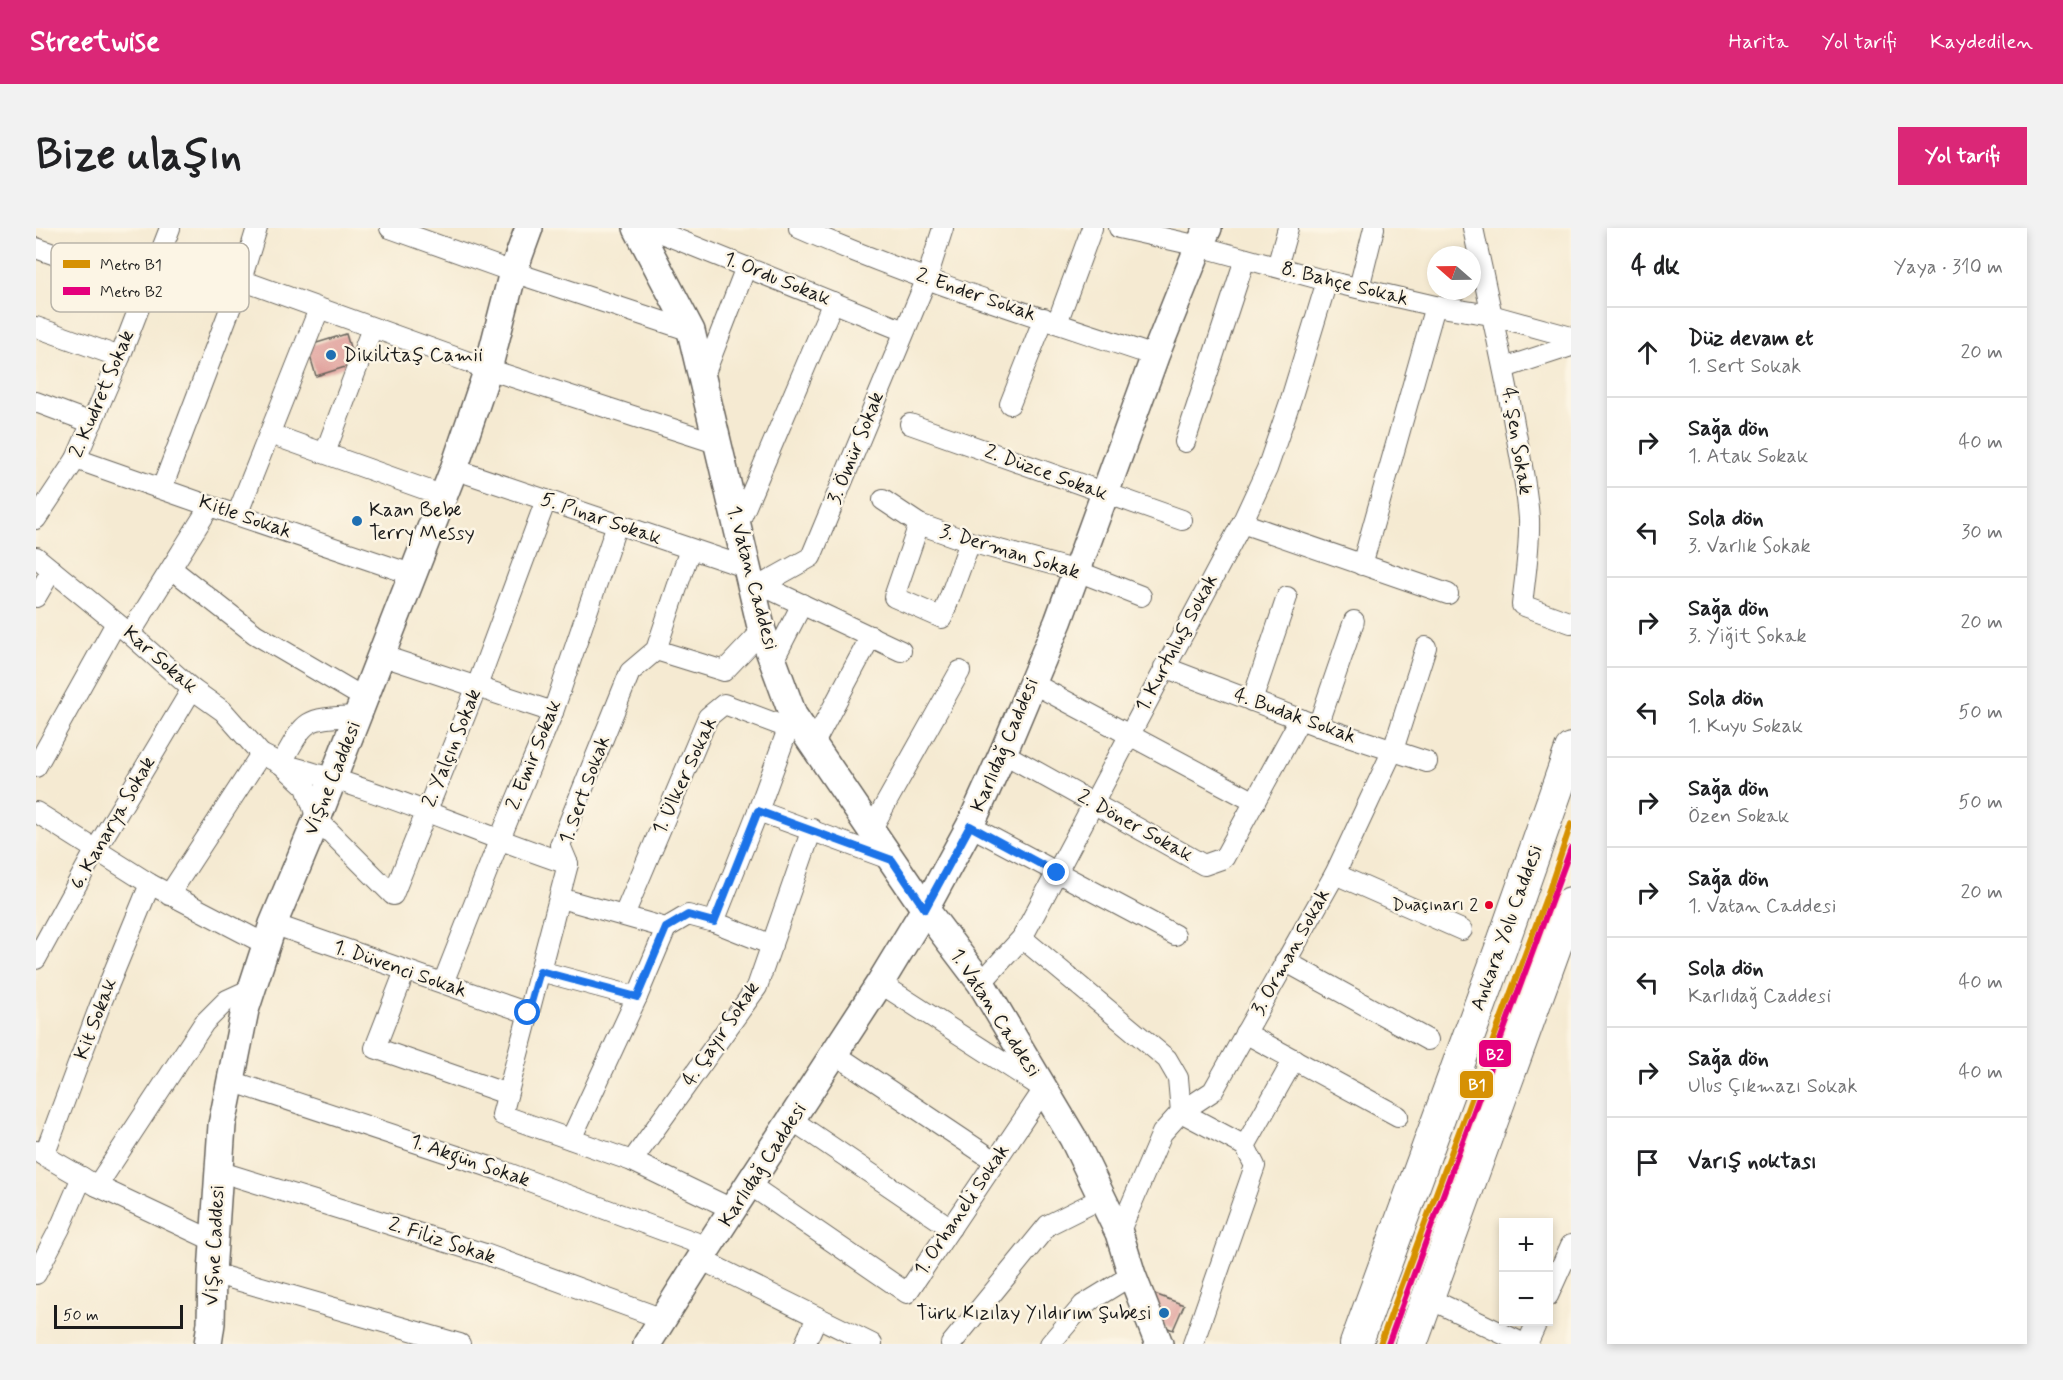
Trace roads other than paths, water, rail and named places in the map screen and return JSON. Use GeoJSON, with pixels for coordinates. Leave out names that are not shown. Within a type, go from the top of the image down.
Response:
{"type":"FeatureCollection","features":[{"type":"Feature","properties":{"kind":"highway","name":"Ankara Yolu Caddesi"},"geometry":{"type":"LineString","coordinates":[[1356,1344],[1571,749]]}},
{"type":"Feature","properties":{"kind":"highway"},"geometry":{"type":"LineString","coordinates":[[1411,1344],[1571,903]]}},
{"type":"Feature","properties":{"kind":"main road","name":"Vişne Caddesi"},"geometry":{"type":"LineString","coordinates":[[208,1344],[212,1323],[212,1273],[222,1125],[251,989],[269,934],[334,777],[454,469],[488,369],[513,272],[529,228]]}},
{"type":"Feature","properties":{"kind":"main road","name":"1. Vatan Caddesi"},"geometry":{"type":"LineString","coordinates":[[637,228],[691,331],[738,525],[754,580],[762,631],[774,659],[791,722],[813,745],[925,909],[981,982],[1073,1138],[1119,1233],[1132,1275],[1159,1344]]}},
{"type":"Feature","properties":{"kind":"main road","name":"Karlıdağ Caddesi"},"geometry":{"type":"LineString","coordinates":[[647,1344],[880,983],[925,909],[970,826],[1003,753],[1077,571],[1155,356],[1203,234]]}},
{"type":"Feature","properties":{"kind":"street"},"geometry":{"type":"LineString","coordinates":[[249,254],[257,228]]}},
{"type":"Feature","properties":{"kind":"street"},"geometry":{"type":"LineString","coordinates":[[390,228],[513,272],[691,331]]}},
{"type":"Feature","properties":{"kind":"street","name":"1. Ordu Sokak"},"geometry":{"type":"LineString","coordinates":[[649,228],[904,331]]}},
{"type":"Feature","properties":{"kind":"street","name":"2. Ender Sokak"},"geometry":{"type":"LineString","coordinates":[[799,228],[844,248],[927,278],[1155,356]]}},
{"type":"Feature","properties":{"kind":"street","name":"3. Ömür Sokak"},"geometry":{"type":"LineString","coordinates":[[754,580],[811,558],[927,278],[943,228]]}},
{"type":"Feature","properties":{"kind":"street"},"geometry":{"type":"LineString","coordinates":[[1010,404],[1092,228]]}},
{"type":"Feature","properties":{"kind":"street","name":"8. Bahçe Sokak"},"geometry":{"type":"LineString","coordinates":[[1119,228],[1203,234],[1245,259],[1435,306],[1491,315],[1571,337]]}},
{"type":"Feature","properties":{"kind":"street"},"geometry":{"type":"LineString","coordinates":[[1277,267],[1288,228]]}},
{"type":"Feature","properties":{"kind":"street"},"geometry":{"type":"LineString","coordinates":[[1359,288],[1374,228]]}},
{"type":"Feature","properties":{"kind":"street","name":"4. Şen Sokak"},"geometry":{"type":"LineString","coordinates":[[1473,228],[1504,368],[1525,485],[1529,522],[1522,605],[1571,623]]}},
{"type":"Feature","properties":{"kind":"street"},"geometry":{"type":"LineString","coordinates":[[36,248],[51,253]]}},
{"type":"Feature","properties":{"kind":"street"},"geometry":{"type":"LineString","coordinates":[[1185,442],[1245,259]]}},
{"type":"Feature","properties":{"kind":"street"},"geometry":{"type":"LineString","coordinates":[[703,378],[746,267]]}},
{"type":"Feature","properties":{"kind":"street","name":"1. Kurtuluş Sokak"},"geometry":{"type":"LineString","coordinates":[[981,982],[1022,938],[1242,523],[1270,459],[1327,281]]}},
{"type":"Feature","properties":{"kind":"street"},"geometry":{"type":"LineString","coordinates":[[249,283],[488,369],[719,444]]}},
{"type":"Feature","properties":{"kind":"street"},"geometry":{"type":"LineString","coordinates":[[738,525],[833,302]]}},
{"type":"Feature","properties":{"kind":"street"},"geometry":{"type":"LineString","coordinates":[[1362,565],[1435,306]]}},
{"type":"Feature","properties":{"kind":"street"},"geometry":{"type":"LineString","coordinates":[[237,515],[320,309]]}},
{"type":"Feature","properties":{"kind":"street","name":"2. Kudret Sokak"},"geometry":{"type":"LineString","coordinates":[[36,519],[76,459],[137,312]]}},
{"type":"Feature","properties":{"kind":"street"},"geometry":{"type":"LineString","coordinates":[[162,488],[229,312]]}},
{"type":"Feature","properties":{"kind":"street"},"geometry":{"type":"LineString","coordinates":[[36,327],[120,357]]}},
{"type":"Feature","properties":{"kind":"street"},"geometry":{"type":"LineString","coordinates":[[325,453],[372,328]]}},
{"type":"Feature","properties":{"kind":"street"},"geometry":{"type":"LineString","coordinates":[[1504,368],[1571,346]]}},
{"type":"Feature","properties":{"kind":"street"},"geometry":{"type":"LineString","coordinates":[[36,402],[92,423]]}},
{"type":"Feature","properties":{"kind":"street","name":"2. Düzce Sokak"},"geometry":{"type":"LineString","coordinates":[[910,424],[1182,520]]}},
{"type":"Feature","properties":{"kind":"street"},"geometry":{"type":"LineString","coordinates":[[270,434],[444,496]]}},
{"type":"Feature","properties":{"kind":"street","name":"Kitle Sokak"},"geometry":{"type":"LineString","coordinates":[[76,459],[414,575]]}},
{"type":"Feature","properties":{"kind":"street","name":"5. Pınar Sokak"},"geometry":{"type":"LineString","coordinates":[[454,469],[690,549],[901,651]]}},
{"type":"Feature","properties":{"kind":"street","name":"2. Yalçın Sokak"},"geometry":{"type":"LineString","coordinates":[[317,819],[393,894],[477,686],[546,500]]}},
{"type":"Feature","properties":{"kind":"street","name":"3. Derman Sokak"},"geometry":{"type":"LineString","coordinates":[[883,500],[919,525],[970,542],[1077,571],[1141,596]]}},
{"type":"Feature","properties":{"kind":"street"},"geometry":{"type":"LineString","coordinates":[[36,767],[123,628],[172,569],[210,506]]}},
{"type":"Feature","properties":{"kind":"street"},"geometry":{"type":"LineString","coordinates":[[1242,523],[1448,594]]}},
{"type":"Feature","properties":{"kind":"street","name":"2. Emir Sokak"},"geometry":{"type":"LineString","coordinates":[[442,984],[553,712],[616,524]]}},
{"type":"Feature","properties":{"kind":"street"},"geometry":{"type":"LineString","coordinates":[[919,525],[894,597],[942,618],[970,542]]}},
{"type":"Feature","properties":{"kind":"street"},"geometry":{"type":"LineString","coordinates":[[690,549],[656,650],[724,671],[762,631]]}},
{"type":"Feature","properties":{"kind":"street","name":"Kar Sokak"},"geometry":{"type":"LineString","coordinates":[[36,557],[123,628],[192,689],[223,711],[261,753],[281,764],[306,787],[317,819]]}},
{"type":"Feature","properties":{"kind":"street"},"geometry":{"type":"LineString","coordinates":[[172,569],[255,634],[361,707]]}},
{"type":"Feature","properties":{"kind":"street"},"geometry":{"type":"LineString","coordinates":[[36,597],[52,570]]}},
{"type":"Feature","properties":{"kind":"street"},"geometry":{"type":"LineString","coordinates":[[1252,701],[1287,597]]}},
{"type":"Feature","properties":{"kind":"street"},"geometry":{"type":"LineString","coordinates":[[774,659],[802,604]]}},
{"type":"Feature","properties":{"kind":"street","name":"2. Döner Sokak"},"geometry":{"type":"LineString","coordinates":[[1003,753],[1204,866],[1224,858],[1255,801],[1309,722],[1354,621]]}},
{"type":"Feature","properties":{"kind":"street"},"geometry":{"type":"LineString","coordinates":[[813,745],[871,636]]}},
{"type":"Feature","properties":{"kind":"street","name":"3. Orman Sokak"},"geometry":{"type":"LineString","coordinates":[[1119,1233],[1162,1133],[1181,1112],[1213,1091],[1335,874],[1393,750],[1426,647]]}},
{"type":"Feature","properties":{"kind":"street","name":"1. Sert Sokak"},"geometry":{"type":"LineString","coordinates":[[571,1140],[502,1115],[568,864],[561,845],[630,672],[656,650]]}},
{"type":"Feature","properties":{"kind":"street"},"geometry":{"type":"LineString","coordinates":[[381,655],[553,712]]}},
{"type":"Feature","properties":{"kind":"street","name":"4. Budak Sokak"},"geometry":{"type":"LineString","coordinates":[[1164,667],[1309,722],[1427,762]]}},
{"type":"Feature","properties":{"kind":"street"},"geometry":{"type":"LineString","coordinates":[[871,830],[960,671]]}},
{"type":"Feature","properties":{"kind":"street"},"geometry":{"type":"LineString","coordinates":[[1032,683],[1255,801]]}},
{"type":"Feature","properties":{"kind":"street","name":"6. Kanarya Sokak"},"geometry":{"type":"LineString","coordinates":[[36,959],[95,850],[192,689]]}},
{"type":"Feature","properties":{"kind":"street","name":"1. Ülker Sokak"},"geometry":{"type":"LineString","coordinates":[[624,915],[708,717],[724,704],[791,722]]}},
{"type":"Feature","properties":{"kind":"street"},"geometry":{"type":"LineString","coordinates":[[281,764],[300,729],[316,719],[361,707]]}},
{"type":"Feature","properties":{"kind":"street"},"geometry":{"type":"LineString","coordinates":[[714,922],[791,722]]}},
{"type":"Feature","properties":{"kind":"street"},"geometry":{"type":"LineString","coordinates":[[170,895],[261,753]]}},
{"type":"Feature","properties":{"kind":"street","name":"Kar Sokak"},"geometry":{"type":"LineString","coordinates":[[281,764],[334,777],[499,841],[568,864]]}},
{"type":"Feature","properties":{"kind":"street"},"geometry":{"type":"LineString","coordinates":[[758,811],[892,860]]}},
{"type":"Feature","properties":{"kind":"street","name":"1. Düvenci Sokak"},"geometry":{"type":"LineString","coordinates":[[36,812],[170,895],[269,934],[405,971],[528,1013]]}},
{"type":"Feature","properties":{"kind":"street"},"geometry":{"type":"LineString","coordinates":[[970,826],[1175,934]]}},
{"type":"Feature","properties":{"kind":"street","name":"4. Çayır Sokak"},"geometry":{"type":"LineString","coordinates":[[632,1161],[757,987],[812,829]]}},
{"type":"Feature","properties":{"kind":"street"},"geometry":{"type":"LineString","coordinates":[[1335,874],[1462,930]]}},
{"type":"Feature","properties":{"kind":"street","name":"Kit Sokak"},"geometry":{"type":"LineString","coordinates":[[40,1154],[150,884]]}},
{"type":"Feature","properties":{"kind":"street"},"geometry":{"type":"LineString","coordinates":[[560,898],[666,928]]}},
{"type":"Feature","properties":{"kind":"street"},"geometry":{"type":"LineString","coordinates":[[734,1210],[632,1161],[571,1140],[666,928],[688,915],[714,922],[772,945]]}},
{"type":"Feature","properties":{"kind":"street"},"geometry":{"type":"LineString","coordinates":[[1022,938],[1167,1059],[1178,1078],[1181,1112],[1245,1146],[1255,1166],[1193,1344]]}},
{"type":"Feature","properties":{"kind":"street"},"geometry":{"type":"LineString","coordinates":[[1285,962],[1428,1040]]}},
{"type":"Feature","properties":{"kind":"street"},"geometry":{"type":"LineString","coordinates":[[405,971],[375,1048],[507,1094]]}},
{"type":"Feature","properties":{"kind":"street"},"geometry":{"type":"LineString","coordinates":[[540,971],[637,997]]}},
{"type":"Feature","properties":{"kind":"street"},"geometry":{"type":"LineString","coordinates":[[880,983],[1044,1089]]}},
{"type":"Feature","properties":{"kind":"street"},"geometry":{"type":"LineString","coordinates":[[36,1274],[60,1228],[90,1181],[204,1023],[227,1000],[251,989]]}},
{"type":"Feature","properties":{"kind":"street"},"geometry":{"type":"LineString","coordinates":[[1245,1033],[1398,1116]]}},
{"type":"Feature","properties":{"kind":"street"},"geometry":{"type":"LineString","coordinates":[[835,1054],[995,1161]]}},
{"type":"Feature","properties":{"kind":"street"},"geometry":{"type":"LineString","coordinates":[[1245,1146],[1294,1059]]}},
{"type":"Feature","properties":{"kind":"street","name":"1. Akgün Sokak"},"geometry":{"type":"LineString","coordinates":[[231,1081],[506,1172],[704,1253],[817,1317],[872,1344]]}},
{"type":"Feature","properties":{"kind":"street","name":"1. Orhaneli Sokak"},"geometry":{"type":"LineString","coordinates":[[750,1185],[907,1293],[1044,1089]]}},
{"type":"Feature","properties":{"kind":"street"},"geometry":{"type":"LineString","coordinates":[[792,1120],[951,1228]]}},
{"type":"Feature","properties":{"kind":"street"},"geometry":{"type":"LineString","coordinates":[[40,1154],[214,1241]]}},
{"type":"Feature","properties":{"kind":"street","name":"2. Filiz Sokak"},"geometry":{"type":"LineString","coordinates":[[218,1171],[485,1254],[663,1319]]}},
{"type":"Feature","properties":{"kind":"street"},"geometry":{"type":"LineString","coordinates":[[951,1344],[1048,1225],[1102,1198]]}},
{"type":"Feature","properties":{"kind":"street"},"geometry":{"type":"LineString","coordinates":[[1553,1285],[1571,1245]]}},
{"type":"Feature","properties":{"kind":"street"},"geometry":{"type":"LineString","coordinates":[[212,1273],[449,1342]]}},
{"type":"Feature","properties":{"kind":"street"},"geometry":{"type":"LineString","coordinates":[[1050,1344],[1083,1305],[1132,1275]]}},
{"type":"Feature","properties":{"kind":"street"},"geometry":{"type":"LineString","coordinates":[[1428,1298],[1526,1344],[1535,1326]]}},
{"type":"Feature","properties":{"kind":"street"},"geometry":{"type":"LineString","coordinates":[[805,1344],[817,1317]]}},
{"type":"Feature","properties":{"kind":"metro line","name":"B1"},"geometry":{"type":"LineString","coordinates":[[1380,1344],[1550,887],[1571,824]]}},
{"type":"Feature","properties":{"kind":"metro line","name":"B2"},"geometry":{"type":"LineString","coordinates":[[1388,1344],[1571,848]]}},
{"type":"Feature","properties":{"kind":"place","name":"Dikilitaş Camii"},"geometry":{"type":"Point","coordinates":[331,355]}},
{"type":"Feature","properties":{"kind":"place","name":"Kaan Bebe Terry Messy"},"geometry":{"type":"Point","coordinates":[357,521]}},
{"type":"Feature","properties":{"kind":"place","name":"Duaçınarı 2"},"geometry":{"type":"Point","coordinates":[1489,905]}},
{"type":"Feature","properties":{"kind":"place","name":"Türk Kızılay Yıldırım Şubesi"},"geometry":{"type":"Point","coordinates":[1164,1313]}}]}
